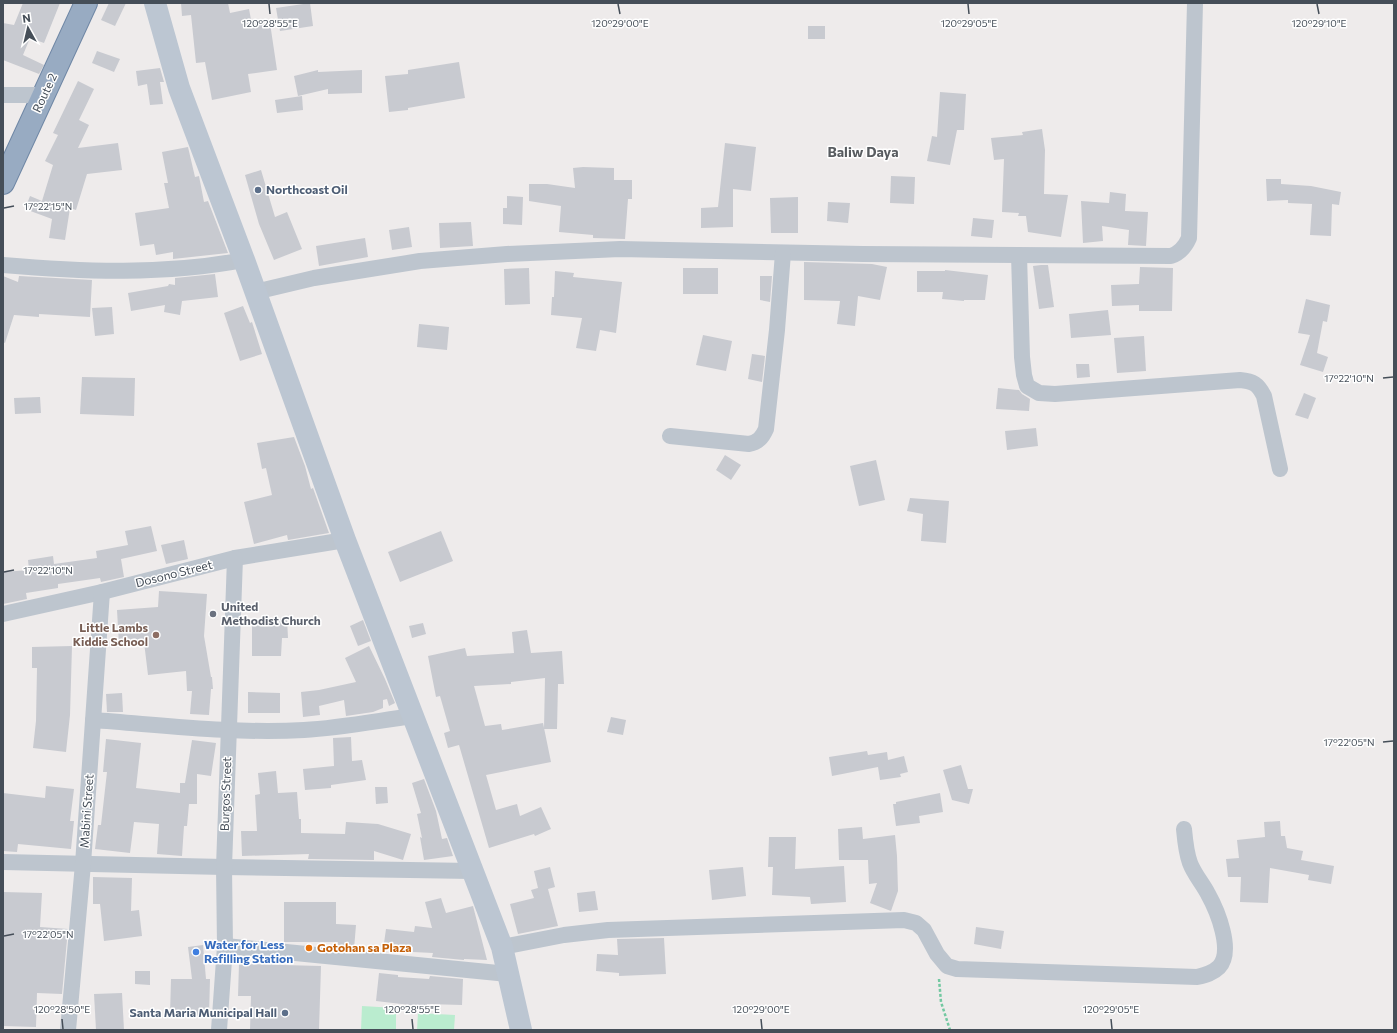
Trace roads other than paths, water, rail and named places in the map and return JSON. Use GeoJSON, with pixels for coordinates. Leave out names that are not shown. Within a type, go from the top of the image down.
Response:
{"type":"FeatureCollection","features":[{"type":"Feature","properties":{"kind":"highway","name":"Route 2"},"geometry":{"type":"LineString","coordinates":[[3,183],[86,3]]}},
{"type":"Feature","properties":{"kind":"main road"},"geometry":{"type":"LineString","coordinates":[[155,3],[179,88],[244,260],[345,540],[502,947],[521,1030]]}},
{"type":"Feature","properties":{"kind":"street"},"geometry":{"type":"LineString","coordinates":[[255,292],[314,278],[420,261],[507,254],[620,249],[1019,255],[1171,256],[1178,254],[1189,238],[1195,3]]}},
{"type":"Feature","properties":{"kind":"street"},"geometry":{"type":"LineString","coordinates":[[3,95],[44,96]]}},
{"type":"Feature","properties":{"kind":"street"},"geometry":{"type":"LineString","coordinates":[[670,436],[749,444],[759,440],[763,436],[766,429],[777,338],[783,252]]}},
{"type":"Feature","properties":{"kind":"street"},"geometry":{"type":"LineString","coordinates":[[1019,255],[1022,357],[1027,386],[1039,393],[1055,394],[1232,380],[1250,381],[1261,390],[1264,396],[1280,470]]}},
{"type":"Feature","properties":{"kind":"street"},"geometry":{"type":"LineString","coordinates":[[3,264],[81,270],[147,270],[195,267],[244,260]]}},
{"type":"Feature","properties":{"kind":"street","name":"Dosono Street"},"geometry":{"type":"LineString","coordinates":[[3,614],[102,592],[235,558],[345,540]]}},
{"type":"Feature","properties":{"kind":"street","name":"Burgos Street"},"geometry":{"type":"LineString","coordinates":[[219,1030],[225,946],[224,867],[235,558]]}},
{"type":"Feature","properties":{"kind":"street","name":"Mabini Street"},"geometry":{"type":"LineString","coordinates":[[68,1030],[83,864],[102,592]]}},
{"type":"Feature","properties":{"kind":"street"},"geometry":{"type":"LineString","coordinates":[[93,720],[228,730],[303,730],[353,725],[413,716]]}},
{"type":"Feature","properties":{"kind":"street"},"geometry":{"type":"LineString","coordinates":[[502,947],[564,935],[608,930],[904,920],[916,923],[924,930],[937,954],[947,966],[957,969],[1198,977],[1211,974],[1220,966],[1224,956],[1224,941],[1220,921],[1208,894],[1190,862],[1184,829]]}},
{"type":"Feature","properties":{"kind":"street"},"geometry":{"type":"LineString","coordinates":[[3,862],[472,871]]}},
{"type":"Feature","properties":{"kind":"street"},"geometry":{"type":"LineString","coordinates":[[225,946],[508,974]]}},
{"type":"Feature","properties":{"kind":"place","name":"Northcoast Oil"},"geometry":{"type":"Point","coordinates":[258,190]}},
{"type":"Feature","properties":{"kind":"place","name":"United Methodist Church"},"geometry":{"type":"Point","coordinates":[213,614]}},
{"type":"Feature","properties":{"kind":"place","name":"Little Lambs Kiddie School"},"geometry":{"type":"Point","coordinates":[156,635]}},
{"type":"Feature","properties":{"kind":"place","name":"Gotohan sa Plaza"},"geometry":{"type":"Point","coordinates":[309,948]}},
{"type":"Feature","properties":{"kind":"place","name":"Water for Less Refilling Station"},"geometry":{"type":"Point","coordinates":[196,952]}},
{"type":"Feature","properties":{"kind":"place","name":"Santa Maria Municipal Hall"},"geometry":{"type":"Point","coordinates":[285,1013]}},
{"type":"Feature","properties":{"kind":"district","name":"Baliw Daya"},"geometry":{"type":"Point","coordinates":[863,152]}}]}
